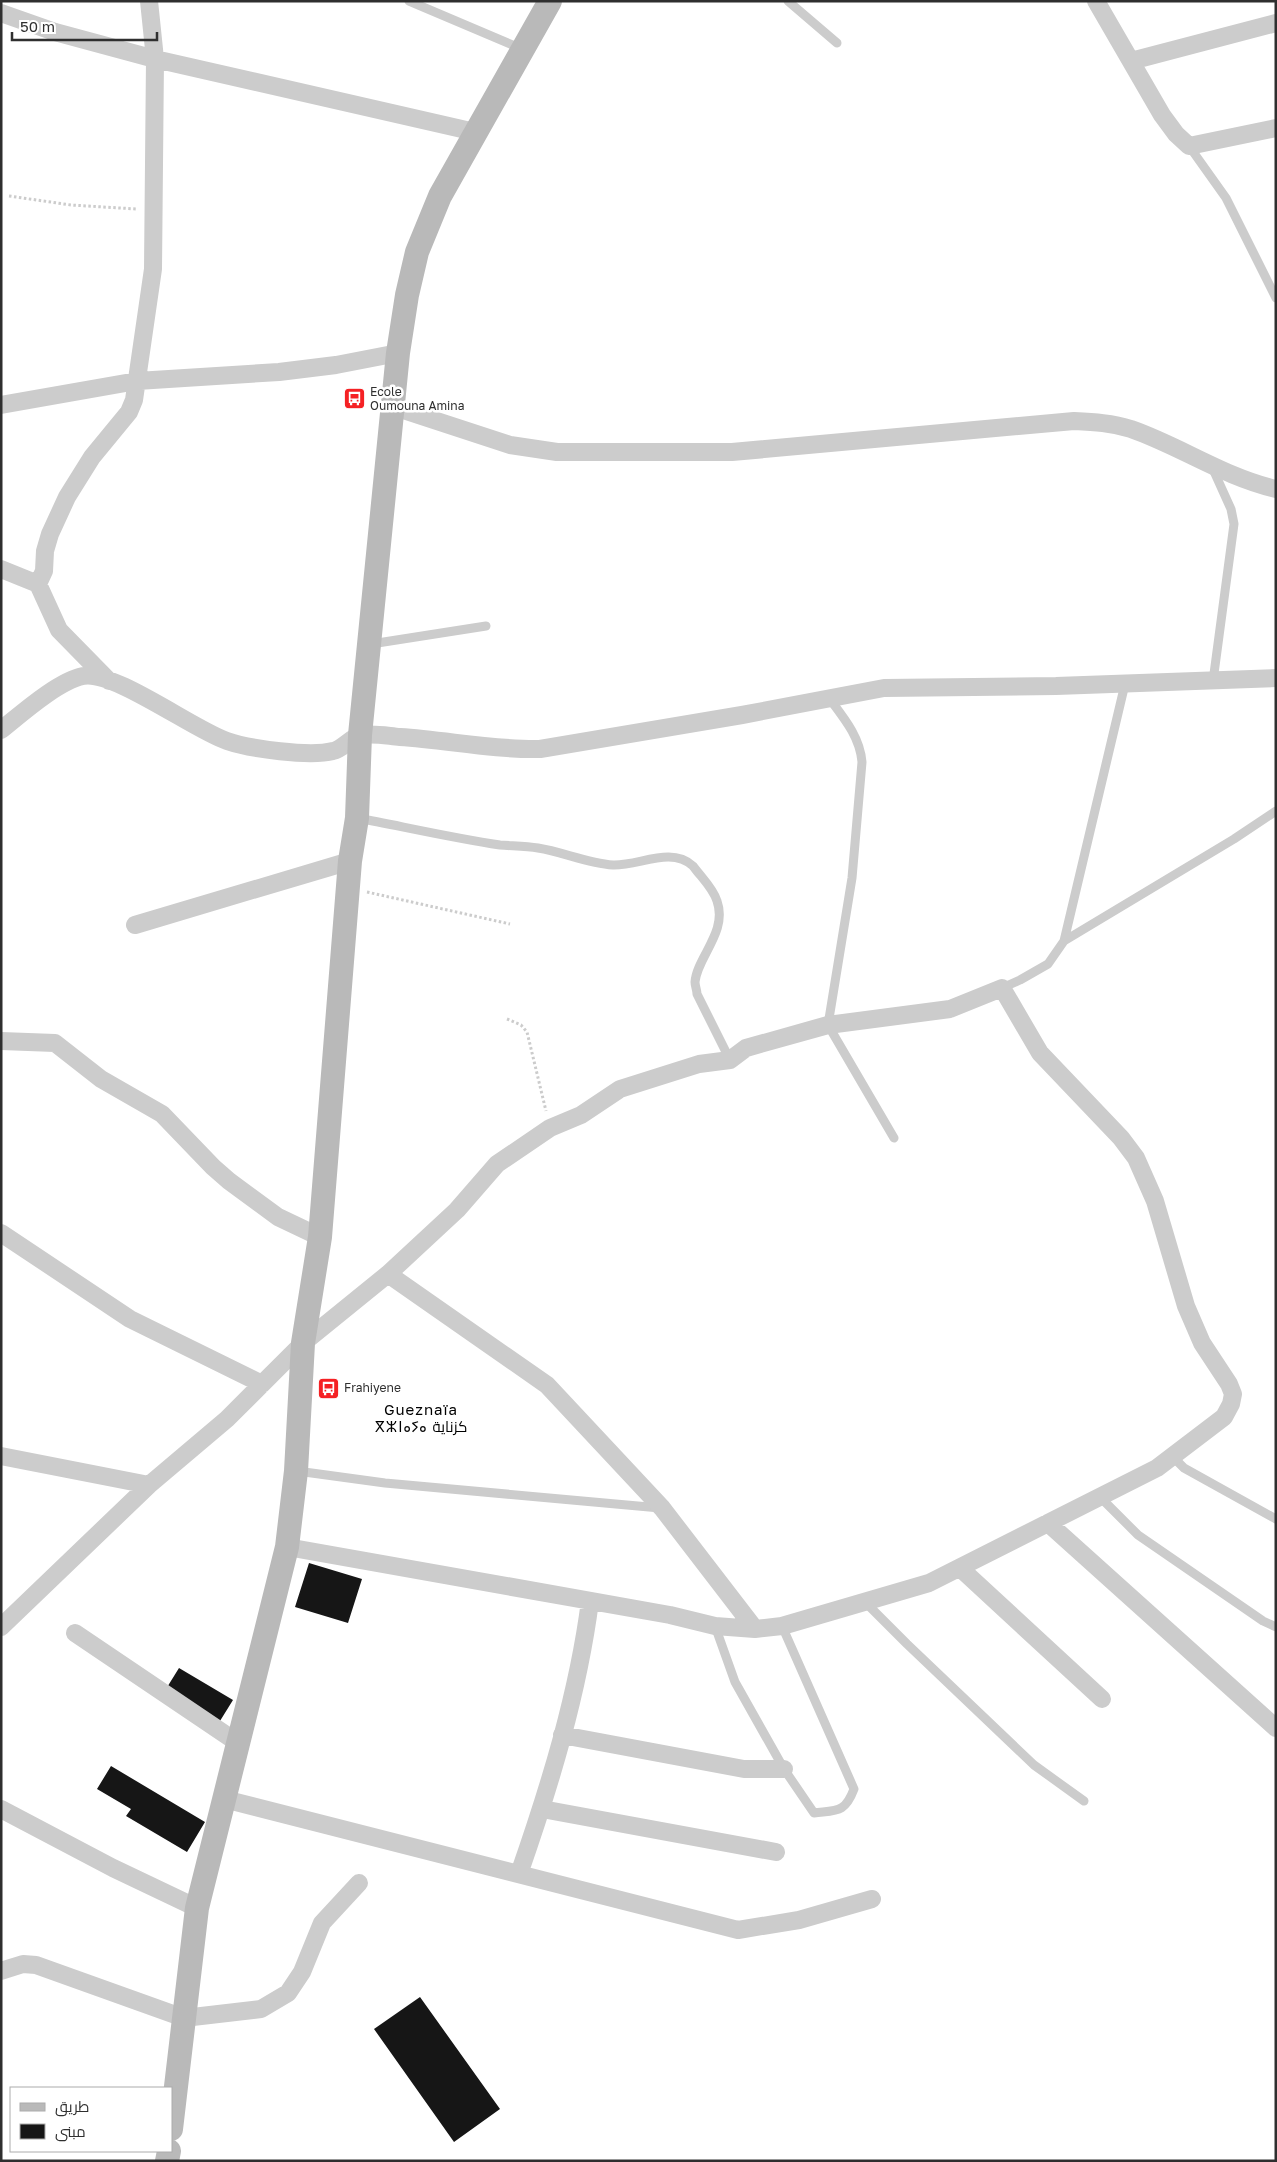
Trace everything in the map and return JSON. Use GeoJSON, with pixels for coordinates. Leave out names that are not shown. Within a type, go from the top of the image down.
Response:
{"type":"FeatureCollection","features":[{"type":"Feature","properties":{"kind":"street"},"geometry":{"type":"LineString","coordinates":[[38,584],[44,571],[45,551],[50,534],[67,497],[92,456],[129,412],[134,400],[153,269],[155,58],[149,1]]}},
{"type":"Feature","properties":{"kind":"street"},"geometry":{"type":"LineString","coordinates":[[172,2120],[197,1908],[287,1546],[296,1471],[303,1343],[320,1237],[350,861],[357,818],[360,735],[398,352],[407,295],[417,252],[440,196],[474,132],[550,1]]}},
{"type":"Feature","properties":{"kind":"street"},"geometry":{"type":"LineString","coordinates":[[1096,1],[1162,115],[1176,134],[1189,146],[1276,128]]}},
{"type":"Feature","properties":{"kind":"street"},"geometry":{"type":"LineString","coordinates":[[1,13],[55,32],[155,58],[474,132]]}},
{"type":"Feature","properties":{"kind":"street"},"geometry":{"type":"LineString","coordinates":[[1131,61],[1276,23]]}},
{"type":"Feature","properties":{"kind":"street"},"geometry":{"type":"LineString","coordinates":[[1,404],[137,381],[279,372],[336,365],[398,352]]}},
{"type":"Feature","properties":{"kind":"street"},"geometry":{"type":"LineString","coordinates":[[394,407],[510,445],[557,452],[732,452],[1074,421],[1106,423],[1131,429],[1235,476],[1276,489]]}},
{"type":"Feature","properties":{"kind":"street"},"geometry":{"type":"LineString","coordinates":[[1,569],[38,584],[59,630],[109,681]]}},
{"type":"Feature","properties":{"kind":"street"},"geometry":{"type":"LineString","coordinates":[[1,730],[33,704],[65,684],[84,676],[109,681],[164,708],[203,731],[237,744],[316,753],[334,751],[360,735],[426,739],[511,749],[540,749],[733,717],[884,688],[1125,684],[1276,678]]}},
{"type":"Feature","properties":{"kind":"street"},"geometry":{"type":"LineString","coordinates":[[135,925],[350,861]]}},
{"type":"Feature","properties":{"kind":"street"},"geometry":{"type":"LineString","coordinates":[[1,1627],[149,1485],[227,1419],[303,1343],[388,1274],[457,1210],[497,1164],[550,1128],[581,1115],[620,1089],[699,1064],[730,1060],[746,1048],[828,1025],[950,1009],[1002,988],[1040,1053],[1114,1131],[1136,1158],[1155,1201],[1186,1306],[1202,1342],[1229,1384],[1233,1394],[1231,1404],[1224,1417],[1157,1468],[928,1583],[782,1626],[755,1629],[715,1626],[670,1615],[287,1546]]}},
{"type":"Feature","properties":{"kind":"street"},"geometry":{"type":"LineString","coordinates":[[1,1041],[55,1043],[101,1079],[162,1114],[213,1168],[278,1217],[320,1237]]}},
{"type":"Feature","properties":{"kind":"street"},"geometry":{"type":"LineString","coordinates":[[1,1233],[130,1319],[262,1384]]}},
{"type":"Feature","properties":{"kind":"street"},"geometry":{"type":"LineString","coordinates":[[388,1274],[547,1385],[662,1508],[755,1629]]}},
{"type":"Feature","properties":{"kind":"street"},"geometry":{"type":"LineString","coordinates":[[1,1456],[149,1485]]}},
{"type":"Feature","properties":{"kind":"street"},"geometry":{"type":"LineString","coordinates":[[1048,1523],[1276,1728]]}},
{"type":"Feature","properties":{"kind":"street"},"geometry":{"type":"LineString","coordinates":[[960,1568],[1102,1699]]}},
{"type":"Feature","properties":{"kind":"street"},"geometry":{"type":"LineString","coordinates":[[519,1874],[542,1809],[562,1736],[585,1645],[590,1601]]}},
{"type":"Feature","properties":{"kind":"street"},"geometry":{"type":"LineString","coordinates":[[75,1633],[238,1743]]}},
{"type":"Feature","properties":{"kind":"street"},"geometry":{"type":"LineString","coordinates":[[562,1736],[744,1769],[784,1769]]}},
{"type":"Feature","properties":{"kind":"street"},"geometry":{"type":"LineString","coordinates":[[224,1799],[738,1930],[799,1920],[872,1898]]}},
{"type":"Feature","properties":{"kind":"street"},"geometry":{"type":"LineString","coordinates":[[1,1809],[113,1868],[197,1908]]}},
{"type":"Feature","properties":{"kind":"street"},"geometry":{"type":"LineString","coordinates":[[542,1809],[776,1852]]}},
{"type":"Feature","properties":{"kind":"street"},"geometry":{"type":"LineString","coordinates":[[1,1971],[23,1964],[36,1965],[184,2018],[261,2009],[288,1993],[302,1972],[322,1923],[359,1882]]}},
{"type":"Feature","properties":{"kind":"lane"},"geometry":{"type":"LineString","coordinates":[[409,1],[523,49]]}},
{"type":"Feature","properties":{"kind":"lane"},"geometry":{"type":"LineString","coordinates":[[788,1],[837,43]]}},
{"type":"Feature","properties":{"kind":"lane"},"geometry":{"type":"LineString","coordinates":[[1189,146],[1226,198],[1276,298]]}},
{"type":"Feature","properties":{"kind":"lane"},"geometry":{"type":"LineString","coordinates":[[1211,465],[1231,508],[1234,524],[1213,681]]}},
{"type":"Feature","properties":{"kind":"lane"},"geometry":{"type":"LineString","coordinates":[[369,644],[486,626]]}},
{"type":"Feature","properties":{"kind":"lane"},"geometry":{"type":"LineString","coordinates":[[1002,988],[1048,964],[1064,941],[1125,684]]}},
{"type":"Feature","properties":{"kind":"lane"},"geometry":{"type":"LineString","coordinates":[[829,698],[849,725],[861,748],[862,762],[852,878],[828,1025],[894,1138]]}},
{"type":"Feature","properties":{"kind":"lane"},"geometry":{"type":"LineString","coordinates":[[1064,941],[1234,839],[1276,811]]}},
{"type":"Feature","properties":{"kind":"lane"},"geometry":{"type":"LineString","coordinates":[[357,818],[501,845],[537,848],[610,864],[624,865],[650,859],[674,857],[688,861],[694,866],[718,902],[719,914],[714,939],[698,972],[695,983],[698,994],[730,1060]]}},
{"type":"Feature","properties":{"kind":"lane"},"geometry":{"type":"LineString","coordinates":[[1172,1456],[1184,1468],[1276,1519]]}},
{"type":"Feature","properties":{"kind":"lane"},"geometry":{"type":"LineString","coordinates":[[296,1471],[385,1483],[662,1508]]}},
{"type":"Feature","properties":{"kind":"lane"},"geometry":{"type":"LineString","coordinates":[[1100,1497],[1138,1536],[1263,1621],[1276,1627]]}},
{"type":"Feature","properties":{"kind":"lane"},"geometry":{"type":"LineString","coordinates":[[865,1602],[1034,1766],[1084,1801]]}},
{"type":"Feature","properties":{"kind":"lane"},"geometry":{"type":"LineString","coordinates":[[715,1626],[734,1682],[784,1769],[814,1813],[842,1810],[849,1802],[854,1789],[782,1626]]}},
{"type":"Feature","properties":{"kind":"path"},"geometry":{"type":"LineString","coordinates":[[9,196],[106,208],[154,209]]}},
{"type":"Feature","properties":{"kind":"path"},"geometry":{"type":"LineString","coordinates":[[348,887],[510,924]]}},
{"type":"Feature","properties":{"kind":"path"},"geometry":{"type":"LineString","coordinates":[[507,1018],[521,1025],[527,1032],[550,1128]]}},
{"type":"Feature","properties":{"kind":"building"},"geometry":{"type":"Polygon","coordinates":[[[309,1563],[362,1579],[348,1623],[295,1607],[309,1563]]]}},
{"type":"Feature","properties":{"kind":"building"},"geometry":{"type":"Polygon","coordinates":[[[179,1668],[233,1700],[215,1729],[161,1697],[179,1668]]]}},
{"type":"Feature","properties":{"kind":"building"},"geometry":{"type":"Polygon","coordinates":[[[111,1766],[205,1822],[187,1852],[126,1816],[131,1809],[97,1789],[111,1766]]]}},
{"type":"Feature","properties":{"kind":"building"},"geometry":{"type":"Polygon","coordinates":[[[420,1997],[500,2109],[454,2142],[374,2029],[420,1997]]]}},
{"type":"Feature","properties":{"kind":"place","name":"Ecole Oumouna Amina"},"geometry":{"type":"Point","coordinates":[354,399]}},
{"type":"Feature","properties":{"kind":"place","name":"Frahiyene"},"geometry":{"type":"Point","coordinates":[328,1388]}},
{"type":"Feature","properties":{"kind":"district","name":"Gueznaïa ⴳⵣⵏⴰⵢⴰ كزناية"},"geometry":{"type":"Point","coordinates":[421,1418]}}]}
